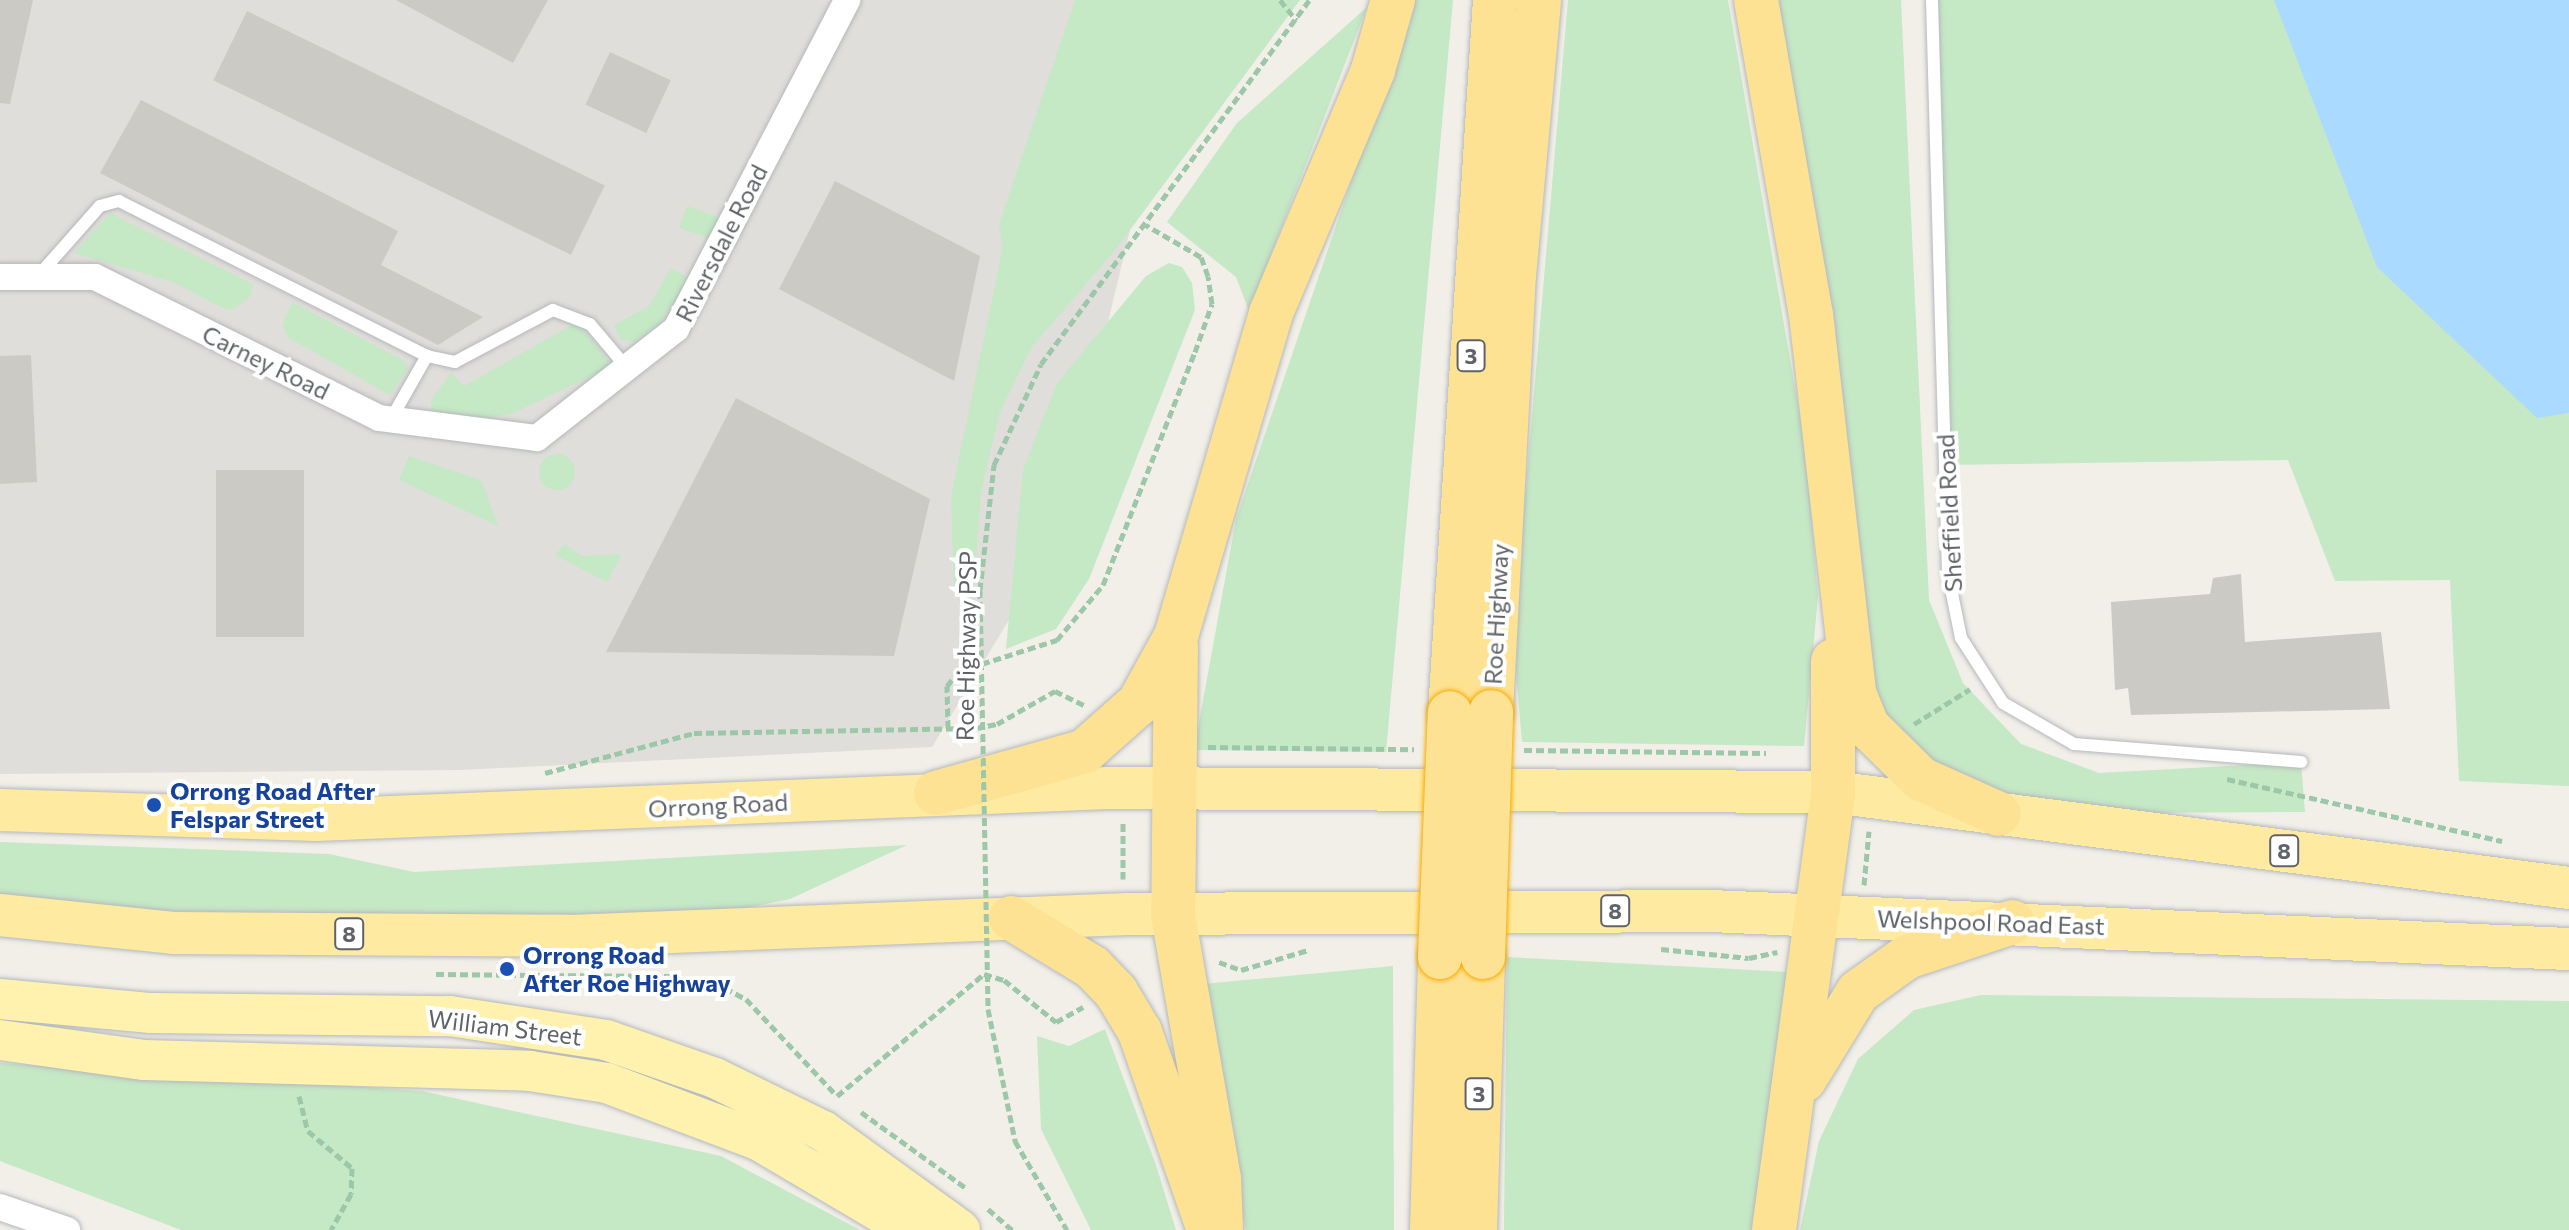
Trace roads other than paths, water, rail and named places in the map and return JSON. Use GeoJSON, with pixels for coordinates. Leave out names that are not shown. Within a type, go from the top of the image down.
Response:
{"type":"FeatureCollection","features":[{"type":"Feature","properties":{"kind":"highway"},"geometry":{"type":"LineString","coordinates":[[936,793],[1085,751],[1115,728],[1139,703],[1176,636],[1271,313],[1373,70],[1393,0]]}},
{"type":"Feature","properties":{"kind":"highway","name":"Roe Highway"},"geometry":{"type":"LineString","coordinates":[[1432,1230],[1462,957],[1495,0]]}},
{"type":"Feature","properties":{"kind":"highway","name":"Roe Highway"},"geometry":{"type":"LineString","coordinates":[[1471,712],[1539,0]]}},
{"type":"Feature","properties":{"kind":"highway"},"geometry":{"type":"LineString","coordinates":[[1756,0],[1834,494],[1847,656],[1868,727],[1921,779],[1999,814]]}},
{"type":"Feature","properties":{"kind":"highway"},"geometry":{"type":"LineString","coordinates":[[1774,1230],[1796,1093],[1818,915],[1852,794],[1834,494]]}},
{"type":"Feature","properties":{"kind":"highway"},"geometry":{"type":"LineString","coordinates":[[1176,636],[1170,787],[1176,936],[1219,1178],[1221,1230]]}},
{"type":"Feature","properties":{"kind":"highway","name":"Orrong Road"},"geometry":{"type":"LineString","coordinates":[[0,810],[316,820],[936,793],[1170,787],[1436,785],[1852,794]]}},
{"type":"Feature","properties":{"kind":"highway","name":"8"},"geometry":{"type":"LineString","coordinates":[[1852,794],[2569,888]]}},
{"type":"Feature","properties":{"kind":"highway","name":"Welshpool Road East"},"geometry":{"type":"LineString","coordinates":[[1176,936],[1412,912],[1818,915],[2569,949]]}},
{"type":"Feature","properties":{"kind":"highway","name":"8"},"geometry":{"type":"LineString","coordinates":[[0,915],[173,933],[554,936],[1128,914],[1176,936]]}},
{"type":"Feature","properties":{"kind":"highway"},"geometry":{"type":"LineString","coordinates":[[1011,918],[1109,984],[1140,1032],[1209,1230]]}},
{"type":"Feature","properties":{"kind":"highway"},"geometry":{"type":"LineString","coordinates":[[1796,1093],[1858,992],[1907,957],[2012,922]]}},
{"type":"Feature","properties":{"kind":"highway","name":"Roe Highway"},"geometry":{"type":"LineString","coordinates":[[1462,957],[1475,1230]]}},
{"type":"Feature","properties":{"kind":"main road","name":"William Street"},"geometry":{"type":"LineString","coordinates":[[0,999],[151,1013],[450,1016],[606,1040],[715,1078],[823,1131],[960,1230]]}},
{"type":"Feature","properties":{"kind":"main road","name":"William Street"},"geometry":{"type":"LineString","coordinates":[[0,1040],[145,1060],[516,1071],[607,1083],[758,1140],[911,1230]]}},
{"type":"Feature","properties":{"kind":"street","name":"Riversdale Road"},"geometry":{"type":"LineString","coordinates":[[537,438],[676,329],[847,0]]}},
{"type":"Feature","properties":{"kind":"street","name":"Carney Road"},"geometry":{"type":"LineString","coordinates":[[0,277],[95,277],[391,420],[537,438]]}},
{"type":"Feature","properties":{"kind":"street"},"geometry":{"type":"LineString","coordinates":[[0,1207],[67,1230]]}},
{"type":"Feature","properties":{"kind":"lane","name":"Sheffield Road"},"geometry":{"type":"LineString","coordinates":[[1932,0],[1948,574],[1961,638],[2003,703],[2074,744],[2301,762]]}},
{"type":"Feature","properties":{"kind":"lane"},"geometry":{"type":"LineString","coordinates":[[37,277],[100,206],[119,201],[427,356],[455,362],[553,310],[590,324],[627,368]]}},
{"type":"Feature","properties":{"kind":"lane"},"geometry":{"type":"LineString","coordinates":[[391,420],[427,356]]}},
{"type":"Feature","properties":{"kind":"water"},"geometry":{"type":"Polygon","coordinates":[[[2274,0],[2569,0],[2569,413],[2537,418],[2377,267],[2274,0]]]}},
{"type":"Feature","properties":{"kind":"place","name":"Orrong Road After Felspar Street"},"geometry":{"type":"Point","coordinates":[154,805]}},
{"type":"Feature","properties":{"kind":"place","name":"Orrong Road After Roe Highway"},"geometry":{"type":"Point","coordinates":[507,969]}}]}
